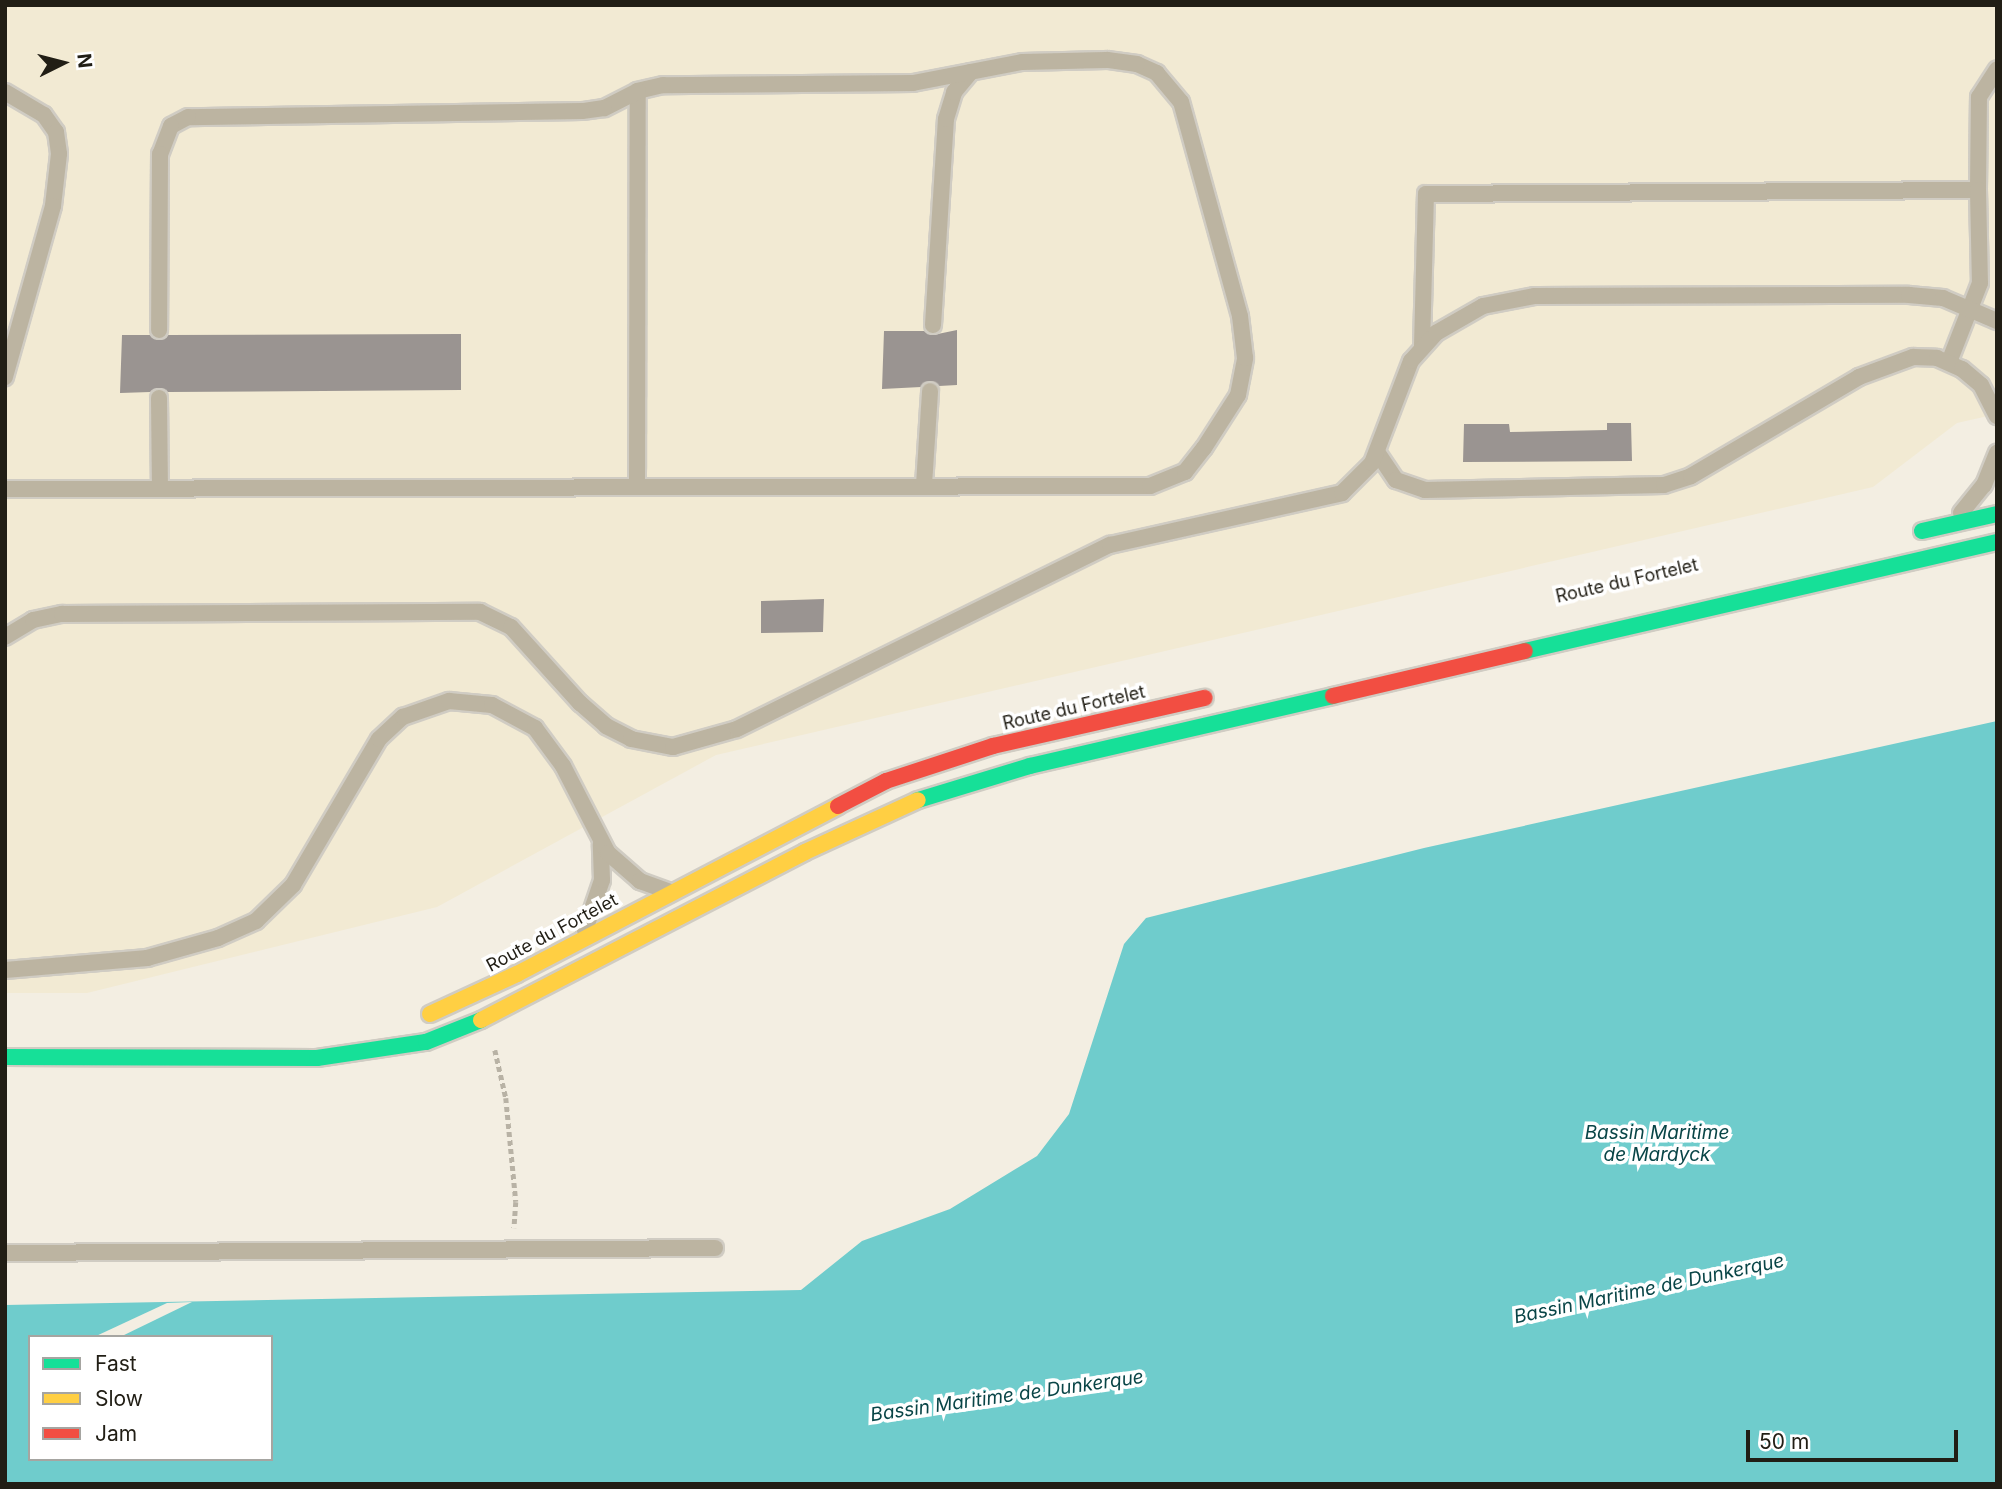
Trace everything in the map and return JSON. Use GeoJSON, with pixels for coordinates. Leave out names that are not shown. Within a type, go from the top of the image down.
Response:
{"type":"FeatureCollection","features":[{"type":"Feature","properties":{"kind":"main road"},"geometry":{"type":"LineString","coordinates":[[1906,535],[1997,514]]}},
{"type":"Feature","properties":{"kind":"main road"},"geometry":{"type":"LineString","coordinates":[[5,1057],[364,1055],[426,1042],[486,1019],[874,817],[979,779],[1997,542]]}},
{"type":"Feature","properties":{"kind":"main road","name":"Route du Fortelet"},"geometry":{"type":"LineString","coordinates":[[409,1021],[496,985],[843,800],[908,772],[993,746],[1224,693]]}},
{"type":"Feature","properties":{"kind":"main road"},"geometry":{"type":"LineString","coordinates":[[205,1057],[376,1031]]}},
{"type":"Feature","properties":{"kind":"lane"},"geometry":{"type":"LineString","coordinates":[[5,489],[924,485],[1135,488],[1164,483],[1185,472],[1232,407],[1244,372],[1242,326],[1186,115],[1167,81],[1137,64],[1107,60],[1022,62],[913,83],[663,85],[638,91],[593,110],[199,116],[179,121],[166,133],[160,154],[159,330]]}},
{"type":"Feature","properties":{"kind":"lane"},"geometry":{"type":"LineString","coordinates":[[1949,362],[1973,308],[1979,283],[1979,97],[1997,68]]}},
{"type":"Feature","properties":{"kind":"lane"},"geometry":{"type":"LineString","coordinates":[[933,326],[946,119],[954,92],[971,72]]}},
{"type":"Feature","properties":{"kind":"lane"},"geometry":{"type":"LineString","coordinates":[[637,486],[638,91]]}},
{"type":"Feature","properties":{"kind":"lane"},"geometry":{"type":"LineString","coordinates":[[5,92],[44,115],[55,132],[59,154],[53,206],[5,377]]}},
{"type":"Feature","properties":{"kind":"lane"},"geometry":{"type":"LineString","coordinates":[[1422,346],[1426,194],[1978,190]]}},
{"type":"Feature","properties":{"kind":"lane"},"geometry":{"type":"LineString","coordinates":[[5,637],[33,620],[62,614],[480,612],[511,628],[580,704],[606,726],[631,738],[673,747],[706,740],[763,717],[1110,545],[1333,497],[1358,481],[1377,452],[1402,376],[1422,346],[1454,321],[1483,306],[1535,296],[1909,295],[1943,298],[1973,308],[1997,321]]}},
{"type":"Feature","properties":{"kind":"lane"},"geometry":{"type":"LineString","coordinates":[[1377,452],[1396,480],[1425,490],[1664,485],[1691,476],[1890,362],[1913,356],[1949,362],[1981,385],[1997,416]]}},
{"type":"Feature","properties":{"kind":"lane"},"geometry":{"type":"LineString","coordinates":[[924,485],[930,391]]}},
{"type":"Feature","properties":{"kind":"lane"},"geometry":{"type":"LineString","coordinates":[[159,398],[160,488]]}},
{"type":"Feature","properties":{"kind":"lane"},"geometry":{"type":"LineString","coordinates":[[1946,526],[1977,496],[1997,453]]}},
{"type":"Feature","properties":{"kind":"lane"},"geometry":{"type":"LineString","coordinates":[[5,970],[127,962],[218,938],[256,921],[293,885],[379,739],[403,717],[434,704],[478,701],[507,710],[535,728],[563,766],[601,842],[626,872],[671,892],[726,894]]}},
{"type":"Feature","properties":{"kind":"lane"},"geometry":{"type":"LineString","coordinates":[[573,944],[590,920],[599,893],[601,842]]}},
{"type":"Feature","properties":{"kind":"lane"},"geometry":{"type":"LineString","coordinates":[[5,1253],[715,1248]]}},
{"type":"Feature","properties":{"kind":"path"},"geometry":{"type":"LineString","coordinates":[[486,1019],[503,1079],[516,1202],[506,1251]]}},
{"type":"Feature","properties":{"kind":"shaded area"},"geometry":{"type":"Polygon","coordinates":[[[5,5],[1997,5],[1997,414],[1957,423],[1873,487],[716,755],[437,907],[87,993],[5,993],[5,5]]]}},
{"type":"Feature","properties":{"kind":"water","name":"Bassin Maritime de Mardyck"},"geometry":{"type":"Polygon","coordinates":[[[1997,721],[1997,1484],[5,1484],[5,1305],[801,1290],[862,1241],[950,1209],[1037,1156],[1069,1114],[1124,944],[1146,918],[1424,848],[1997,721]]]}},
{"type":"Feature","properties":{"kind":"pier"},"geometry":{"type":"Polygon","coordinates":[[[192,1302],[124,1335],[98,1335],[167,1303],[192,1302]]]}},
{"type":"Feature","properties":{"kind":"building"},"geometry":{"type":"Polygon","coordinates":[[[957,330],[957,385],[939,386],[930,381],[921,387],[882,389],[884,331],[924,331],[933,335],[957,330]]]}},
{"type":"Feature","properties":{"kind":"building"},"geometry":{"type":"Polygon","coordinates":[[[461,334],[461,390],[168,392],[158,388],[150,392],[120,393],[122,335],[150,335],[160,340],[168,335],[461,334]]]}},
{"type":"Feature","properties":{"kind":"building"},"geometry":{"type":"Polygon","coordinates":[[[1607,423],[1631,423],[1632,461],[1463,462],[1464,424],[1509,424],[1510,432],[1607,430],[1607,423]]]}},
{"type":"Feature","properties":{"kind":"building"},"geometry":{"type":"Polygon","coordinates":[[[824,599],[823,632],[761,633],[761,601],[824,599]]]}},
{"type":"Feature","properties":{"kind":"traffic: fast"},"geometry":{"type":"LineString","coordinates":[[1922,531],[1997,514]]}},
{"type":"Feature","properties":{"kind":"traffic: fast"},"geometry":{"type":"LineString","coordinates":[[1525,651],[1997,542]]}},
{"type":"Feature","properties":{"kind":"traffic: fast"},"geometry":{"type":"LineString","coordinates":[[918,800],[1030,766],[1333,696]]}},
{"type":"Feature","properties":{"kind":"traffic: fast"},"geometry":{"type":"LineString","coordinates":[[5,1057],[317,1058],[426,1042],[481,1020]]}},
{"type":"Feature","properties":{"kind":"traffic: slow"},"geometry":{"type":"LineString","coordinates":[[481,1020],[805,852],[918,800]]}},
{"type":"Feature","properties":{"kind":"traffic: slow"},"geometry":{"type":"LineString","coordinates":[[430,1014],[517,974],[838,806]]}},
{"type":"Feature","properties":{"kind":"traffic: jam"},"geometry":{"type":"LineString","coordinates":[[1333,696],[1525,651]]}},
{"type":"Feature","properties":{"kind":"traffic: jam"},"geometry":{"type":"LineString","coordinates":[[838,806],[886,781],[993,746],[1205,698]]}},
{"type":"Feature","properties":{"kind":"water label","name":"Bassin Maritime de Dunkerque"},"geometry":{"type":"Point","coordinates":[1649,1289]}},
{"type":"Feature","properties":{"kind":"water label","name":"Bassin Maritime de Dunkerque"},"geometry":{"type":"Point","coordinates":[1007,1396]}}]}
